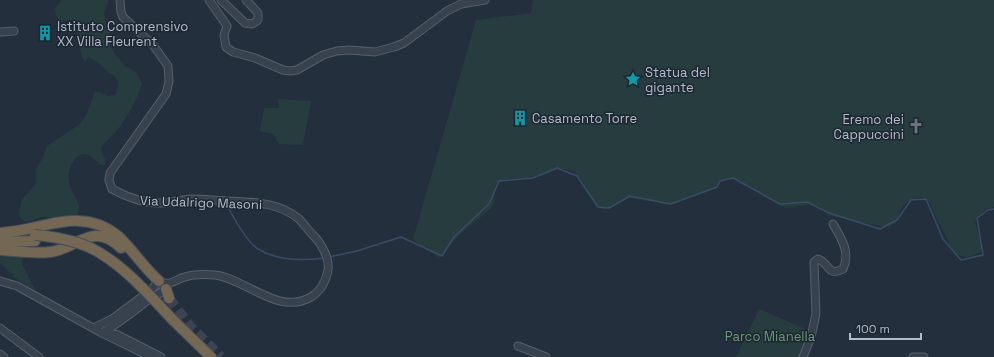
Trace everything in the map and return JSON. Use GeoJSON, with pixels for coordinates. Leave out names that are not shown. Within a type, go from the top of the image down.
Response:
{"type":"FeatureCollection","features":[{"type":"Feature","properties":{"kind":"highway"},"geometry":{"type":"LineString","coordinates":[[0,233],[25,230],[60,221],[76,220],[92,223],[107,229],[118,237],[162,286]]}},
{"type":"Feature","properties":{"kind":"highway"},"geometry":{"type":"LineString","coordinates":[[0,236],[35,235],[57,237],[79,243],[100,253],[119,267],[202,357]]}},
{"type":"Feature","properties":{"kind":"highway"},"geometry":{"type":"LineString","coordinates":[[0,250],[50,252],[63,248],[84,238],[95,236],[102,237],[117,244],[162,286]]}},
{"type":"Feature","properties":{"kind":"highway"},"geometry":{"type":"LineString","coordinates":[[0,242],[35,241],[56,243],[77,249],[97,258],[115,272],[211,357]]}},
{"type":"Feature","properties":{"kind":"street","name":"Via Udalrigo Masoni"},"geometry":{"type":"LineString","coordinates":[[102,333],[114,322],[162,286],[191,275],[216,275],[232,279],[281,302],[297,302],[312,296],[320,289],[326,279],[328,265],[325,253],[317,239],[298,218],[270,205],[254,202],[192,199],[164,203],[145,202],[126,197],[112,189],[109,180],[110,173],[166,94],[169,81],[168,66],[154,45],[123,17],[120,8],[120,0]]}},
{"type":"Feature","properties":{"kind":"street"},"geometry":{"type":"LineString","coordinates":[[210,0],[227,26],[224,34],[226,47],[233,52],[255,58],[283,70],[290,71],[297,70],[323,55],[337,51],[349,50],[375,52],[394,47],[404,43],[448,11],[461,4],[485,0]]}},
{"type":"Feature","properties":{"kind":"street"},"geometry":{"type":"LineString","coordinates":[[222,0],[245,23],[252,24],[258,20],[258,13],[246,0]]}},
{"type":"Feature","properties":{"kind":"street"},"geometry":{"type":"LineString","coordinates":[[0,32],[14,31]]}},
{"type":"Feature","properties":{"kind":"street"},"geometry":{"type":"LineString","coordinates":[[803,357],[811,337],[816,314],[814,262],[818,259],[823,260],[830,270],[833,271],[843,269],[846,263],[846,251],[833,224]]}},
{"type":"Feature","properties":{"kind":"street"},"geometry":{"type":"LineString","coordinates":[[0,281],[17,286],[102,333],[151,357]]}},
{"type":"Feature","properties":{"kind":"street","name":"Via Udalrigo Masoni"},"geometry":{"type":"LineString","coordinates":[[94,328],[114,322]]}},
{"type":"Feature","properties":{"kind":"street"},"geometry":{"type":"LineString","coordinates":[[114,322],[114,329],[118,335]]}},
{"type":"Feature","properties":{"kind":"street"},"geometry":{"type":"LineString","coordinates":[[0,328],[33,356]]}},
{"type":"Feature","properties":{"kind":"street"},"geometry":{"type":"LineString","coordinates":[[102,333],[118,335],[161,357]]}},
{"type":"Feature","properties":{"kind":"street"},"geometry":{"type":"LineString","coordinates":[[518,346],[546,357]]}},
{"type":"Feature","properties":{"kind":"street"},"geometry":{"type":"LineString","coordinates":[[0,354],[4,357]]}},
{"type":"Feature","properties":{"kind":"street"},"geometry":{"type":"LineString","coordinates":[[914,357],[924,357]]}},
{"type":"Feature","properties":{"kind":"green space"},"geometry":{"type":"Polygon","coordinates":[[[62,0],[109,0],[104,13],[106,25],[110,32],[110,45],[114,53],[125,66],[136,72],[142,84],[135,102],[125,119],[116,132],[101,148],[106,161],[105,165],[101,165],[87,154],[81,155],[74,160],[68,177],[69,185],[79,206],[76,215],[74,217],[41,217],[28,222],[24,221],[20,217],[19,213],[22,199],[36,182],[36,169],[47,146],[80,124],[87,113],[95,92],[100,92],[107,96],[115,95],[118,87],[117,79],[113,75],[109,74],[99,63],[88,57],[85,62],[81,53],[74,22],[70,20],[60,22],[57,18],[55,9],[62,0]]]}},
{"type":"Feature","properties":{"kind":"green space"},"geometry":{"type":"Polygon","coordinates":[[[533,0],[994,0],[994,207],[982,212],[975,223],[983,249],[969,257],[954,253],[929,202],[922,198],[908,201],[903,206],[896,223],[887,227],[828,215],[821,207],[812,204],[788,208],[783,207],[733,178],[720,181],[717,187],[669,205],[631,198],[625,199],[603,210],[597,206],[581,179],[576,174],[569,170],[561,169],[538,177],[502,181],[496,185],[494,203],[490,209],[457,237],[440,257],[426,251],[427,247],[420,246],[413,239],[476,20],[531,13],[533,0]]]}},
{"type":"Feature","properties":{"kind":"green space"},"geometry":{"type":"Polygon","coordinates":[[[278,99],[311,101],[303,145],[279,144],[273,134],[260,131],[264,108],[279,108],[278,99]]]}},
{"type":"Feature","properties":{"kind":"green space"},"geometry":{"type":"Polygon","coordinates":[[[0,253],[23,254],[22,264],[35,290],[17,280],[0,263],[0,253]]]}},
{"type":"Feature","properties":{"kind":"green space","name":"Parco Mianella"},"geometry":{"type":"Polygon","coordinates":[[[759,309],[810,331],[799,357],[736,357],[759,309]]]}},
{"type":"Feature","properties":{"kind":"waterway"},"geometry":{"type":"LineString","coordinates":[[329,257],[357,251],[401,237],[442,256],[454,237],[489,204],[499,181],[533,178],[557,168],[577,176],[598,207],[609,208],[630,196],[671,204],[717,187],[720,181],[733,178],[780,204],[807,202],[829,213],[880,229],[897,220],[911,200],[926,199],[943,239],[961,260],[983,255],[977,218],[988,210],[994,209]]}},
{"type":"Feature","properties":{"kind":"waterway"},"geometry":{"type":"LineString","coordinates":[[229,209],[242,231],[250,242],[258,249],[282,258],[308,260],[325,258]]}},
{"type":"Feature","properties":{"kind":"tunnel"},"geometry":{"type":"LineString","coordinates":[[169,298],[191,327],[221,357]]}},
{"type":"Feature","properties":{"kind":"place","name":"Istituto Comprensivo XX Villa Fleurent"},"geometry":{"type":"Point","coordinates":[45,33]}},
{"type":"Feature","properties":{"kind":"place","name":"Statua del gigante"},"geometry":{"type":"Point","coordinates":[633,79]}},
{"type":"Feature","properties":{"kind":"place","name":"Casamento Torre"},"geometry":{"type":"Point","coordinates":[520,118]}},
{"type":"Feature","properties":{"kind":"place","name":"Eremo dei Cappuccini"},"geometry":{"type":"Point","coordinates":[916,126]}}]}
